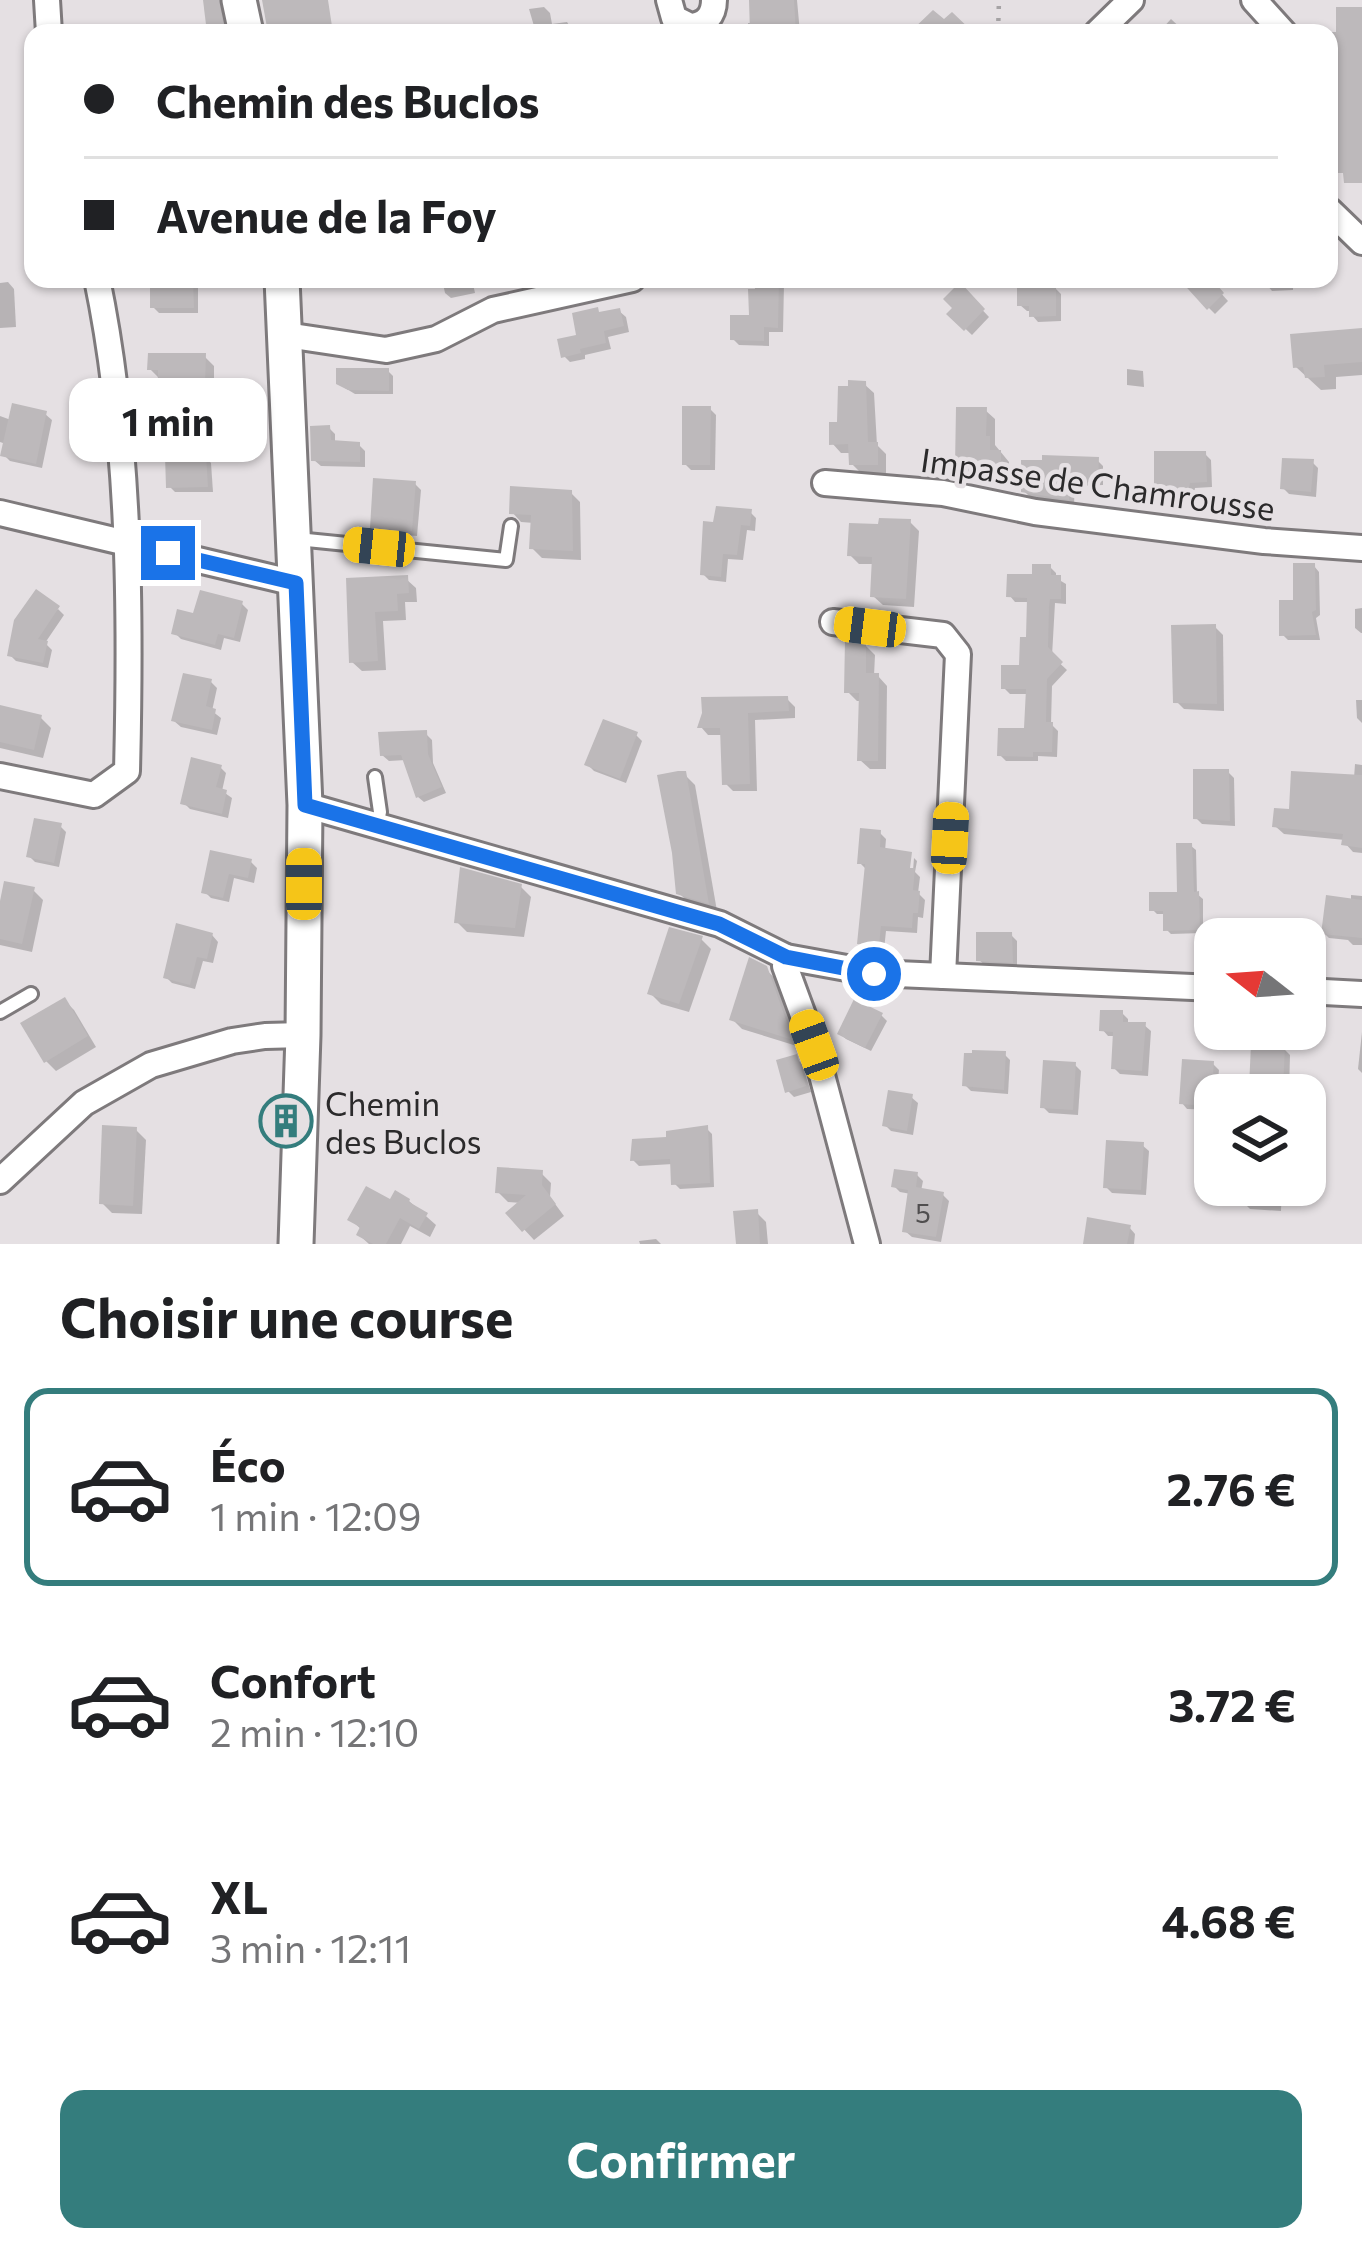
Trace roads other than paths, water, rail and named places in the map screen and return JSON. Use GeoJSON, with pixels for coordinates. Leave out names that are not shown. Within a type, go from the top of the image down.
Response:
{"type":"FeatureCollection","features":[{"type":"Feature","properties":{"kind":"street"},"geometry":{"type":"LineString","coordinates":[[1106,24],[1131,0]]}},
{"type":"Feature","properties":{"kind":"street"},"geometry":{"type":"LineString","coordinates":[[1254,0],[1276,24]]}},
{"type":"Feature","properties":{"kind":"street"},"geometry":{"type":"LineString","coordinates":[[1338,219],[1362,242]]}},
{"type":"Feature","properties":{"kind":"street"},"geometry":{"type":"LineString","coordinates":[[0,776],[94,795],[127,771],[125,543],[118,408],[98,288]]}},
{"type":"Feature","properties":{"kind":"street"},"geometry":{"type":"LineString","coordinates":[[283,288],[305,805],[296,1244]]}},
{"type":"Feature","properties":{"kind":"street"},"geometry":{"type":"LineString","coordinates":[[286,335],[386,350],[436,339],[493,310],[592,288]]}},
{"type":"Feature","properties":{"kind":"street","name":"Impasse de Chamrousse"},"geometry":{"type":"LineString","coordinates":[[825,483],[944,493],[1034,512],[1264,541],[1362,548]]}},
{"type":"Feature","properties":{"kind":"street"},"geometry":{"type":"LineString","coordinates":[[0,513],[296,583]]}},
{"type":"Feature","properties":{"kind":"street"},"geometry":{"type":"LineString","coordinates":[[833,622],[943,635],[958,654],[943,976]]}},
{"type":"Feature","properties":{"kind":"street"},"geometry":{"type":"LineString","coordinates":[[305,805],[719,924],[786,957],[874,974],[1194,987]]}},
{"type":"Feature","properties":{"kind":"street"},"geometry":{"type":"LineString","coordinates":[[786,957],[867,1244]]}},
{"type":"Feature","properties":{"kind":"street"},"geometry":{"type":"LineString","coordinates":[[1326,992],[1362,994]]}},
{"type":"Feature","properties":{"kind":"street"},"geometry":{"type":"LineString","coordinates":[[0,1180],[85,1103],[151,1065],[232,1041],[303,1035]]}},
{"type":"Feature","properties":{"kind":"lane"},"geometry":{"type":"LineString","coordinates":[[293,538],[506,560],[511,526]]}},
{"type":"Feature","properties":{"kind":"lane"},"geometry":{"type":"LineString","coordinates":[[375,777],[377,825]]}},
{"type":"Feature","properties":{"kind":"lane"},"geometry":{"type":"LineString","coordinates":[[0,1012],[31,994]]}},
{"type":"Feature","properties":{"kind":"place","name":"Chemin des Buclos"},"geometry":{"type":"Point","coordinates":[286,1121]}}]}
